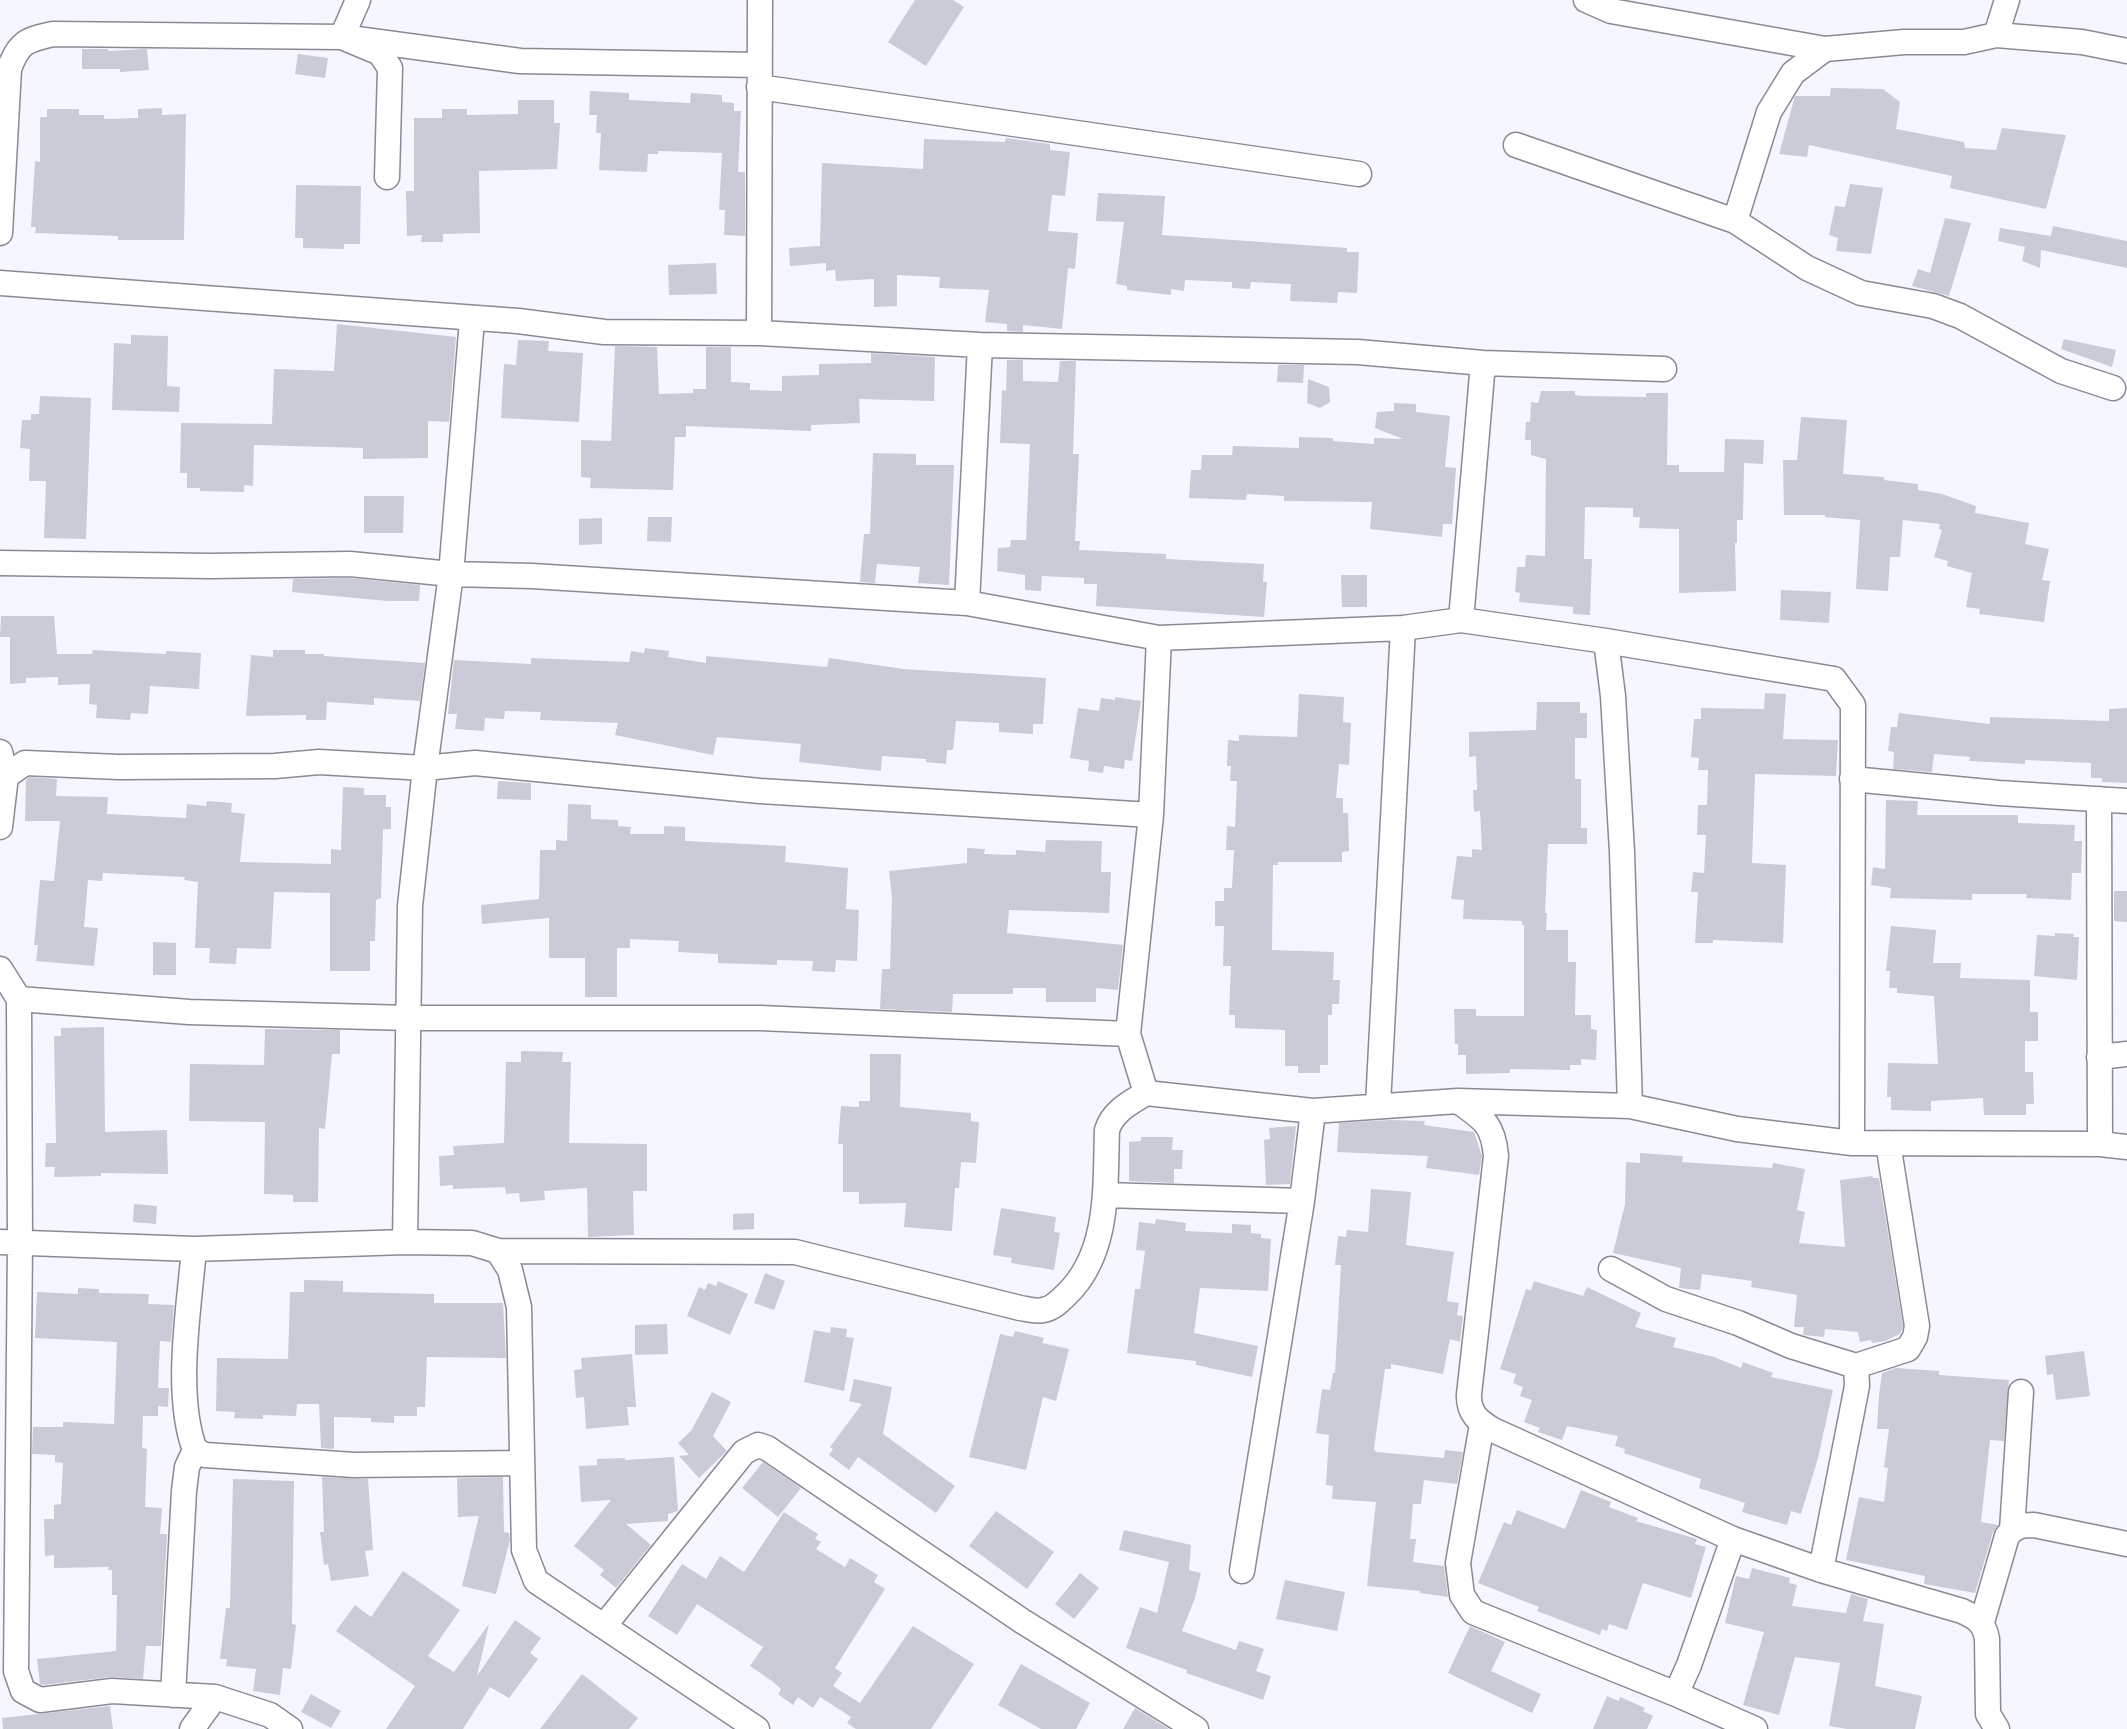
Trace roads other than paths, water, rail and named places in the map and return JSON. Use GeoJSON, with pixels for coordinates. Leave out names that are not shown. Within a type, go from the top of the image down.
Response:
{"type":"FeatureCollection","features":[{"type":"Feature","properties":{"kind":"street"},"geometry":{"type":"LineString","coordinates":[[342,37],[358,0]]}},
{"type":"Feature","properties":{"kind":"street"},"geometry":{"type":"LineString","coordinates":[[759,333],[760,0]]}},
{"type":"Feature","properties":{"kind":"street"},"geometry":{"type":"LineString","coordinates":[[1586,0],[1611,11],[1825,49],[1904,42],[1964,42],[1996,35],[2082,42],[2127,51]]}},
{"type":"Feature","properties":{"kind":"street"},"geometry":{"type":"LineString","coordinates":[[1996,35],[2007,0]]}},
{"type":"Feature","properties":{"kind":"street"},"geometry":{"type":"LineString","coordinates":[[0,233],[9,69],[16,51],[28,40],[53,34],[342,37],[520,61],[759,76],[1359,174]]}},
{"type":"Feature","properties":{"kind":"street"},"geometry":{"type":"LineString","coordinates":[[342,37],[380,53],[390,68],[387,177]]}},
{"type":"Feature","properties":{"kind":"street"},"geometry":{"type":"LineString","coordinates":[[1735,221],[1769,112],[1793,73],[1825,49]]}},
{"type":"Feature","properties":{"kind":"street"},"geometry":{"type":"LineString","coordinates":[[1516,145],[1735,221],[1807,268],[1861,293],[1933,306],[1960,316],[2061,371],[2113,388]]}},
{"type":"Feature","properties":{"kind":"street"},"geometry":{"type":"LineString","coordinates":[[0,283],[369,310],[472,320],[518,321],[604,332],[759,333],[980,345],[1358,352],[1483,363],[1664,369]]}},
{"type":"Feature","properties":{"kind":"street"},"geometry":{"type":"LineString","coordinates":[[405,1242],[410,906],[424,768],[451,574],[472,320]]}},
{"type":"Feature","properties":{"kind":"street"},"geometry":{"type":"LineString","coordinates":[[967,603],[980,345]]}},
{"type":"Feature","properties":{"kind":"street"},"geometry":{"type":"LineString","coordinates":[[1461,620],[1483,363]]}},
{"type":"Feature","properties":{"kind":"street"},"geometry":{"type":"LineString","coordinates":[[0,563],[211,566],[350,564],[451,574],[532,576],[967,603],[1159,638],[1403,628],[1461,620],[1606,640],[1834,679],[1853,705],[1852,1143]]}},
{"type":"Feature","properties":{"kind":"street"},"geometry":{"type":"LineString","coordinates":[[1378,1105],[1403,628]]}},
{"type":"Feature","properties":{"kind":"street"},"geometry":{"type":"LineString","coordinates":[[1146,1093],[1128,1034],[1151,815],[1159,638]]}},
{"type":"Feature","properties":{"kind":"street"},"geometry":{"type":"LineString","coordinates":[[1606,640],[1613,696],[1622,852],[1630,1106]]}},
{"type":"Feature","properties":{"kind":"street"},"geometry":{"type":"LineString","coordinates":[[0,752],[6,776],[0,828]]}},
{"type":"Feature","properties":{"kind":"street"},"geometry":{"type":"LineString","coordinates":[[6,776],[25,763],[119,767],[275,766],[319,762],[424,768],[475,763],[760,791],[1151,815]]}},
{"type":"Feature","properties":{"kind":"street"},"geometry":{"type":"LineString","coordinates":[[1852,779],[2127,801]]}},
{"type":"Feature","properties":{"kind":"street"},"geometry":{"type":"LineString","coordinates":[[2099,800],[2100,1144]]}},
{"type":"Feature","properties":{"kind":"street"},"geometry":{"type":"LineString","coordinates":[[0,969],[19,999],[10,1242],[16,1671],[23,1690],[40,1700],[112,1691],[215,1697],[270,1715],[290,1729]]}},
{"type":"Feature","properties":{"kind":"street"},"geometry":{"type":"LineString","coordinates":[[19,999],[189,1012],[408,1018],[760,1018],[1128,1034]]}},
{"type":"Feature","properties":{"kind":"street"},"geometry":{"type":"LineString","coordinates":[[2099,1057],[2127,1054]]}},
{"type":"Feature","properties":{"kind":"street"},"geometry":{"type":"LineString","coordinates":[[10,1242],[194,1249],[405,1242],[472,1243],[498,1251],[795,1252],[1020,1308],[1043,1310],[1058,1303],[1086,1271],[1095,1255],[1105,1195],[1107,1130],[1117,1112],[1146,1093],[1313,1111],[1458,1101],[1630,1106],[1737,1129],[1852,1143],[2100,1144],[2127,1147]]}},
{"type":"Feature","properties":{"kind":"street"},"geometry":{"type":"LineString","coordinates":[[1458,1101],[1489,1125],[1494,1136],[1496,1156],[1468,1400],[1468,1407],[1482,1424],[1733,1539],[1821,1570],[1962,1611],[1982,1622]]}},
{"type":"Feature","properties":{"kind":"street"},"geometry":{"type":"LineString","coordinates":[[1242,1571],[1302,1201],[1313,1111]]}},
{"type":"Feature","properties":{"kind":"street"},"geometry":{"type":"LineString","coordinates":[[1611,1269],[1666,1299],[1738,1323],[1791,1346],[1856,1366],[1908,1349],[1915,1337],[1917,1326],[1888,1143]]}},
{"type":"Feature","properties":{"kind":"street"},"geometry":{"type":"LineString","coordinates":[[1105,1195],[1302,1201]]}},
{"type":"Feature","properties":{"kind":"street"},"geometry":{"type":"LineString","coordinates":[[194,1249],[185,1354],[188,1431],[195,1450],[205,1455],[354,1465],[522,1463]]}},
{"type":"Feature","properties":{"kind":"street"},"geometry":{"type":"LineString","coordinates":[[498,1251],[510,1270],[519,1307],[524,1550],[536,1581],[757,1729]]}},
{"type":"Feature","properties":{"kind":"street"},"geometry":{"type":"LineString","coordinates":[[1821,1570],[1857,1386],[1856,1366]]}},
{"type":"Feature","properties":{"kind":"street"},"geometry":{"type":"LineString","coordinates":[[2012,1530],[2022,1392]]}},
{"type":"Feature","properties":{"kind":"street"},"geometry":{"type":"LineString","coordinates":[[1482,1424],[1458,1563],[1459,1581],[1467,1605],[1473,1612],[1676,1694],[1755,1729]]}},
{"type":"Feature","properties":{"kind":"street"},"geometry":{"type":"LineString","coordinates":[[604,1626],[744,1452],[758,1445],[767,1448],[1022,1621],[1196,1729]]}},
{"type":"Feature","properties":{"kind":"street"},"geometry":{"type":"LineString","coordinates":[[173,1695],[184,1491],[187,1467],[195,1450]]}},
{"type":"Feature","properties":{"kind":"street"},"geometry":{"type":"LineString","coordinates":[[1997,1729],[1988,1714],[1987,1639],[1982,1622],[2007,1536],[2012,1530],[2022,1525],[2034,1525],[2127,1544]]}},
{"type":"Feature","properties":{"kind":"street"},"geometry":{"type":"LineString","coordinates":[[1676,1694],[1689,1665],[1733,1539]]}},
{"type":"Feature","properties":{"kind":"street"},"geometry":{"type":"LineString","coordinates":[[192,1729],[215,1697]]}}]}
